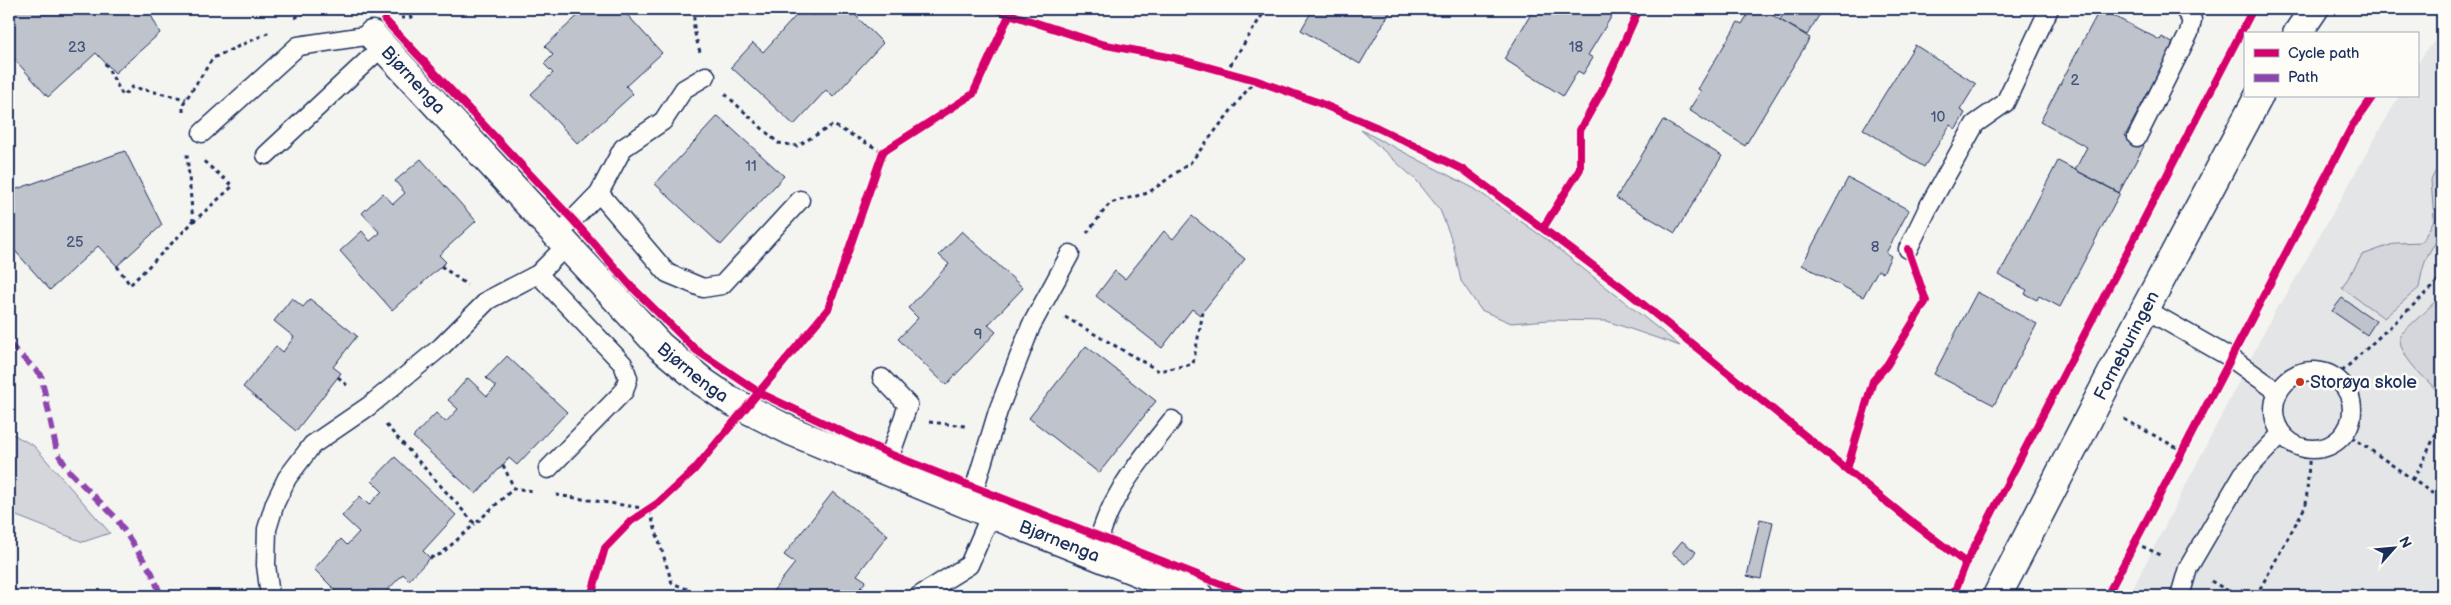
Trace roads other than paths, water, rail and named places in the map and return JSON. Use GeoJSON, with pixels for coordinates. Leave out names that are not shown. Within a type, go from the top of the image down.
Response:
{"type":"FeatureCollection","features":[{"type":"Feature","properties":{"kind":"street"},"geometry":{"type":"LineString","coordinates":[[2297,32],[2314,9]]}},
{"type":"Feature","properties":{"kind":"street","name":"Bjørnenga"},"geometry":{"type":"LineString","coordinates":[[380,34],[562,240],[660,346],[703,382],[754,414],[966,504],[1200,596]]}},
{"type":"Feature","properties":{"kind":"street","name":"Forneburingen"},"geometry":{"type":"LineString","coordinates":[[1997,596],[2145,309],[2258,98]]}},
{"type":"Feature","properties":{"kind":"lane"},"geometry":{"type":"LineString","coordinates":[[1908,249],[1929,206],[1975,124],[2005,103],[2049,9]]}},
{"type":"Feature","properties":{"kind":"lane"},"geometry":{"type":"LineString","coordinates":[[2137,137],[2189,33],[2192,20],[2184,9]]}},
{"type":"Feature","properties":{"kind":"lane"},"geometry":{"type":"LineString","coordinates":[[202,133],[298,46],[380,34]]}},
{"type":"Feature","properties":{"kind":"lane"},"geometry":{"type":"LineString","coordinates":[[266,155],[380,34]]}},
{"type":"Feature","properties":{"kind":"lane"},"geometry":{"type":"LineString","coordinates":[[270,596],[266,565],[267,529],[275,504],[287,478],[312,445],[369,406],[441,347],[488,300],[538,274],[562,240],[599,194],[623,148],[664,121],[684,89],[706,76]]}},
{"type":"Feature","properties":{"kind":"lane"},"geometry":{"type":"LineString","coordinates":[[599,194],[667,273],[703,288],[722,285],[800,200]]}},
{"type":"Feature","properties":{"kind":"lane"},"geometry":{"type":"LineString","coordinates":[[966,504],[975,487],[993,428],[1031,326],[1070,254]]}},
{"type":"Feature","properties":{"kind":"lane"},"geometry":{"type":"LineString","coordinates":[[538,274],[623,364],[628,378],[624,391],[548,470]]}},
{"type":"Feature","properties":{"kind":"lane"},"geometry":{"type":"LineString","coordinates":[[2145,309],[2231,358],[2277,392]]}},
{"type":"Feature","properties":{"kind":"lane"},"geometry":{"type":"LineString","coordinates":[[2321,370],[2336,377],[2348,390],[2352,406],[2350,424],[2342,438],[2327,447],[2310,450],[2294,445],[2281,434],[2273,413],[2277,392],[2288,378],[2303,371],[2321,370]]}},
{"type":"Feature","properties":{"kind":"lane"},"geometry":{"type":"LineString","coordinates":[[882,378],[908,405],[885,470]]}},
{"type":"Feature","properties":{"kind":"lane"},"geometry":{"type":"LineString","coordinates":[[1094,555],[1099,535],[1126,479],[1172,420]]}},
{"type":"Feature","properties":{"kind":"lane"},"geometry":{"type":"LineString","coordinates":[[2180,596],[2188,568],[2243,474],[2281,434]]}},
{"type":"Feature","properties":{"kind":"lane"},"geometry":{"type":"LineString","coordinates":[[918,596],[969,564],[991,514]]}},
{"type":"Feature","properties":{"kind":"place","name":"Storøya skole"},"geometry":{"type":"Point","coordinates":[2300,382]}}]}
